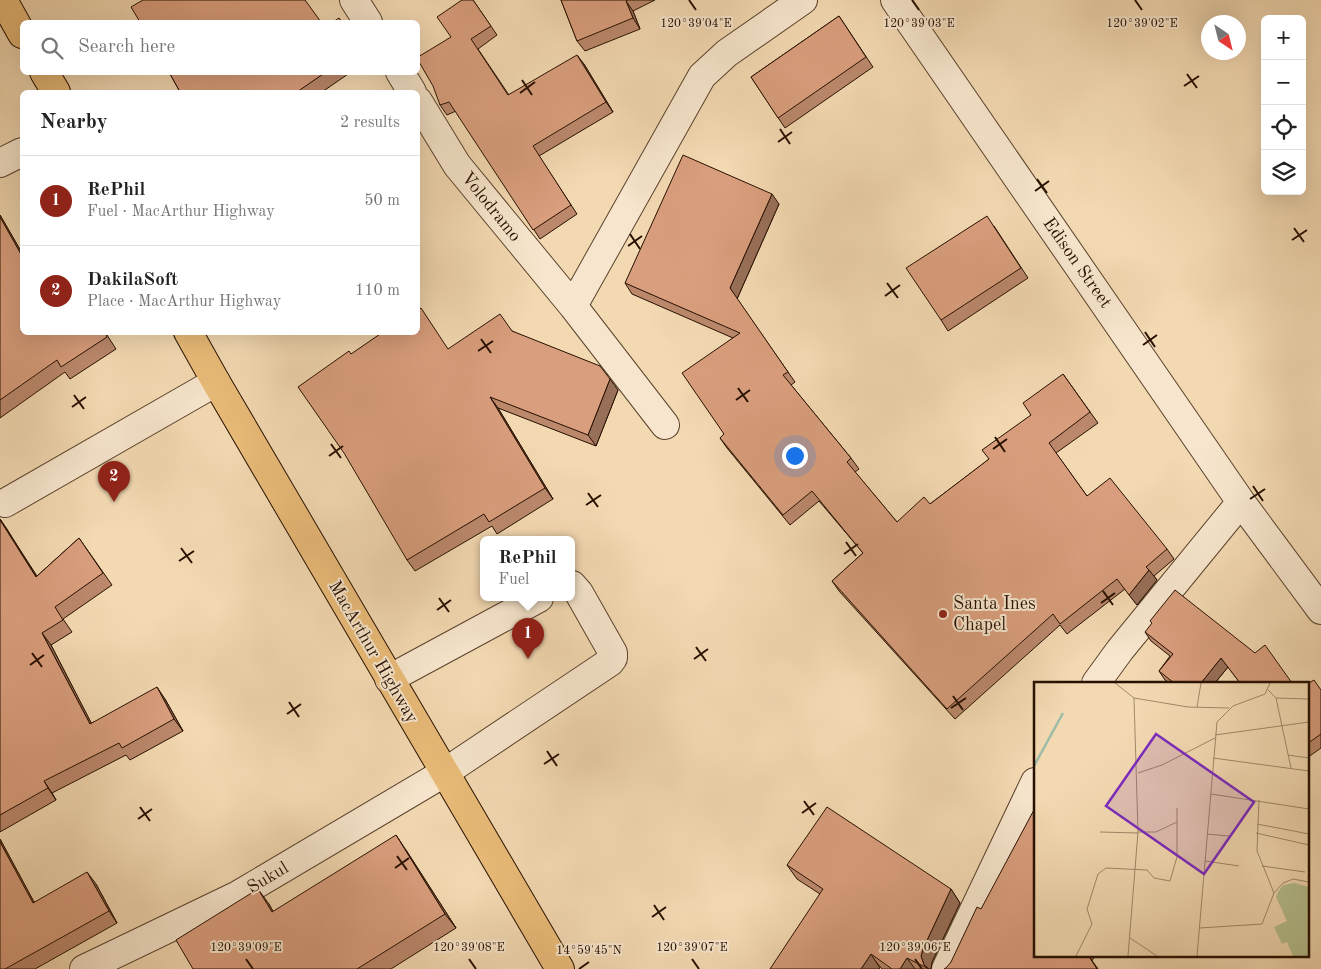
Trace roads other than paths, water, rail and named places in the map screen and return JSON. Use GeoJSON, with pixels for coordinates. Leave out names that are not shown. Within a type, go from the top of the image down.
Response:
{"type":"FeatureCollection","features":[{"type":"Feature","properties":{"kind":"main road"},"geometry":{"type":"LineString","coordinates":[[4,0],[20,30]]}},
{"type":"Feature","properties":{"kind":"main road"},"geometry":{"type":"LineString","coordinates":[[46,75],[55,90]]}},
{"type":"Feature","properties":{"kind":"main road","name":"MacArthur Highway"},"geometry":{"type":"LineString","coordinates":[[190,335],[560,969]]}},
{"type":"Feature","properties":{"kind":"street"},"geometry":{"type":"LineString","coordinates":[[354,0],[367,20]]}},
{"type":"Feature","properties":{"kind":"street"},"geometry":{"type":"LineString","coordinates":[[573,306],[702,76],[727,53],[803,0]]}},
{"type":"Feature","properties":{"kind":"street","name":"Edison Street"},"geometry":{"type":"LineString","coordinates":[[895,0],[1241,502],[1321,610]]}},
{"type":"Feature","properties":{"kind":"street"},"geometry":{"type":"LineString","coordinates":[[402,75],[411,90]]}},
{"type":"Feature","properties":{"kind":"street","name":"Volodramo"},"geometry":{"type":"LineString","coordinates":[[420,104],[457,165],[573,306],[665,425]]}},
{"type":"Feature","properties":{"kind":"street"},"geometry":{"type":"LineString","coordinates":[[0,163],[20,153]]}},
{"type":"Feature","properties":{"kind":"street"},"geometry":{"type":"LineString","coordinates":[[5,503],[216,382]]}},
{"type":"Feature","properties":{"kind":"street"},"geometry":{"type":"LineString","coordinates":[[1097,682],[1120,650],[1241,502]]}},
{"type":"Feature","properties":{"kind":"street","name":"Sukul"},"geometry":{"type":"LineString","coordinates":[[84,969],[238,895],[444,773],[610,662],[613,658],[612,653],[575,588]]}},
{"type":"Feature","properties":{"kind":"street"},"geometry":{"type":"LineString","coordinates":[[389,679],[533,601]]}},
{"type":"Feature","properties":{"kind":"street"},"geometry":{"type":"LineString","coordinates":[[946,969],[1034,784]]}},
{"type":"Feature","properties":{"kind":"place","name":"DakilaSoft"},"geometry":{"type":"Point","coordinates":[114,502]}},
{"type":"Feature","properties":{"kind":"place","name":"Santa Ines Chapel"},"geometry":{"type":"Point","coordinates":[943,614]}},
{"type":"Feature","properties":{"kind":"place","name":"RePhil"},"geometry":{"type":"Point","coordinates":[528,659]}}]}
